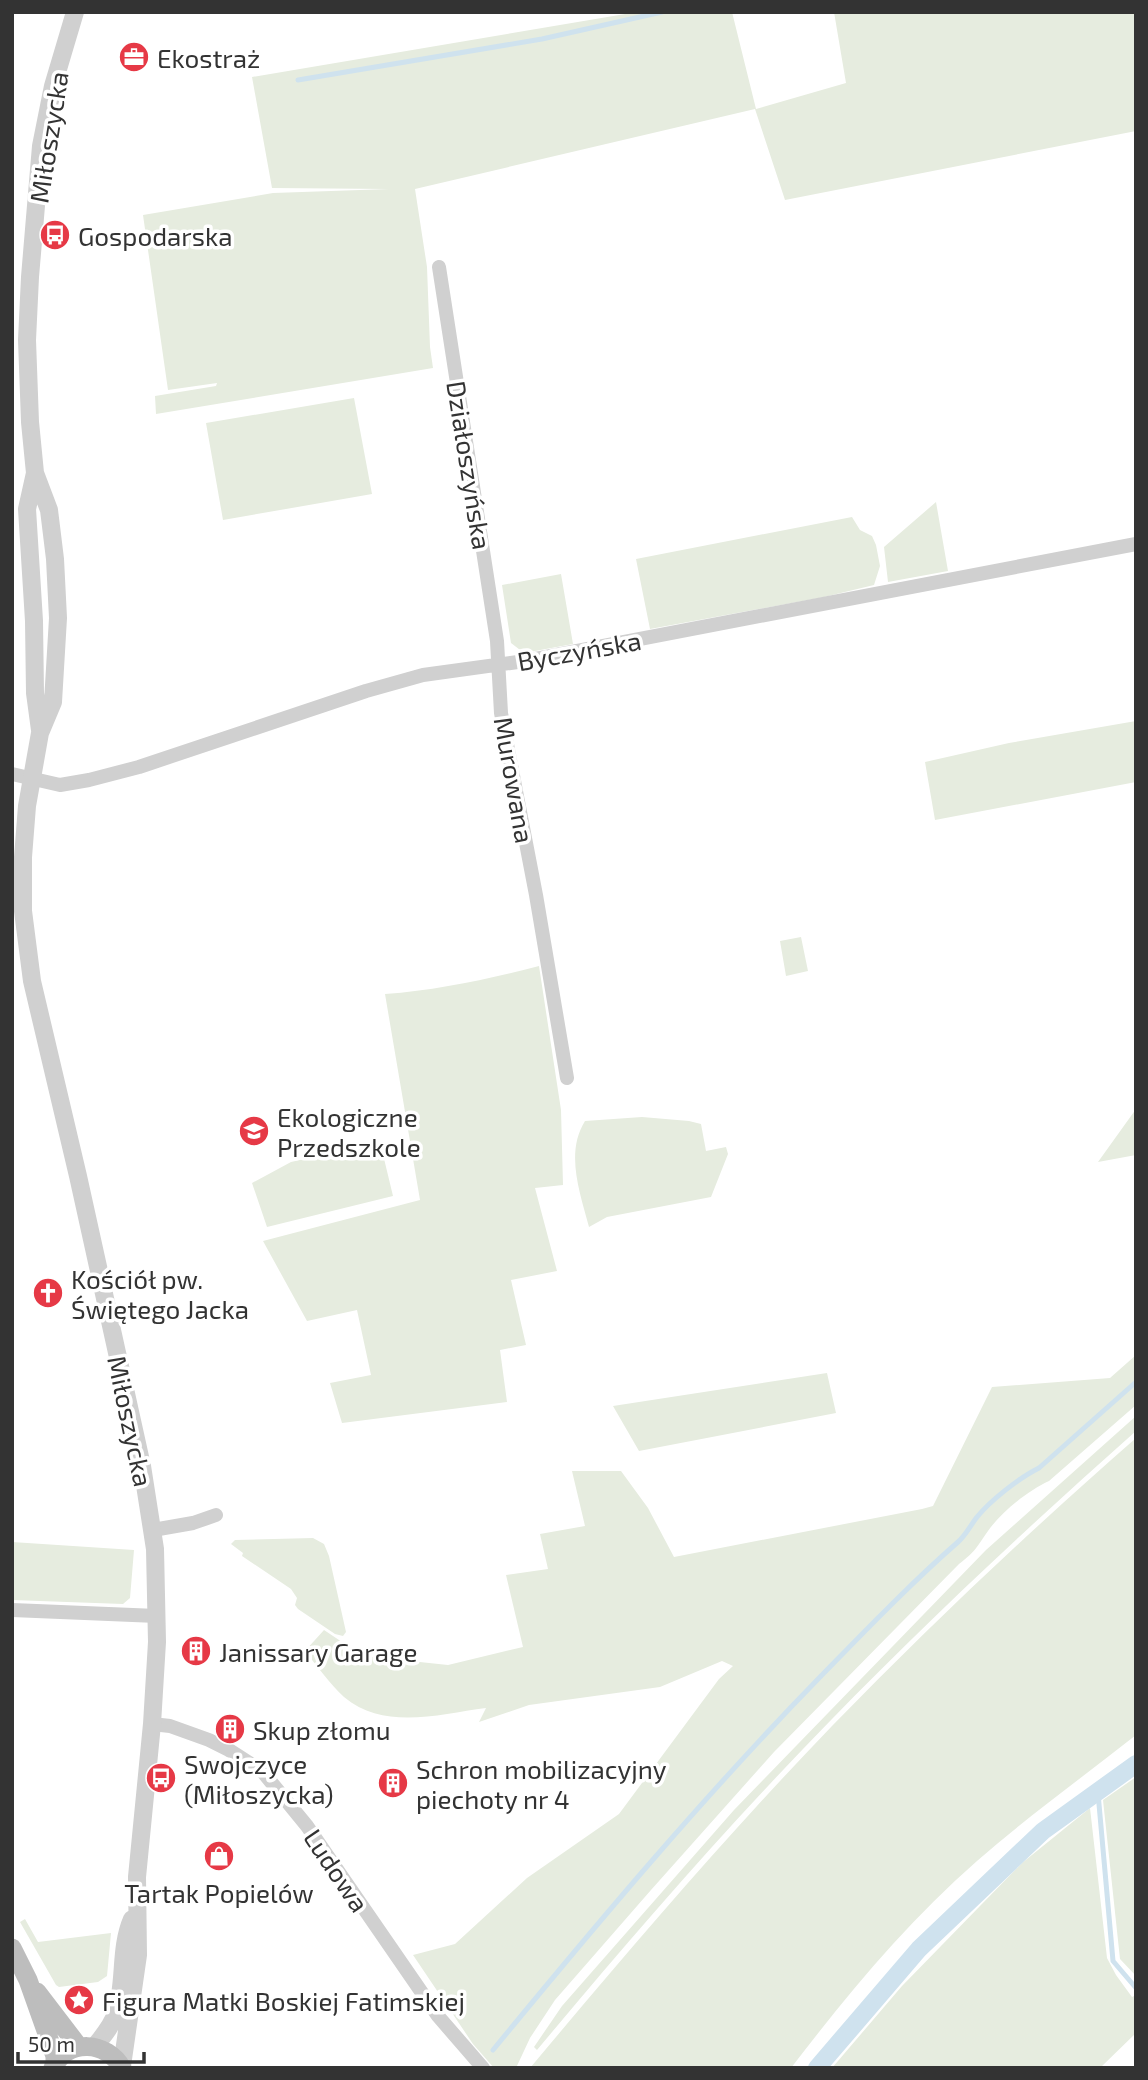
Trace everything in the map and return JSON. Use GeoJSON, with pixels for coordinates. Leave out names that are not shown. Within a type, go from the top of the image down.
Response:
{"type":"FeatureCollection","features":[{"type":"Feature","properties":{"kind":"main road"},"geometry":{"type":"LineString","coordinates":[[12,1948],[28,1980],[55,2056],[54,2066]]}},
{"type":"Feature","properties":{"kind":"main road"},"geometry":{"type":"LineString","coordinates":[[28,1980],[87,2046]]}},
{"type":"Feature","properties":{"kind":"main road"},"geometry":{"type":"LineString","coordinates":[[54,2066],[65,2053],[87,2046],[106,2050],[122,2067]]}},
{"type":"Feature","properties":{"kind":"street","name":"Miłoszycka"},"geometry":{"type":"LineString","coordinates":[[75,12],[48,106],[37,178],[27,340],[35,473],[49,510],[58,618],[53,702],[40,733],[32,779],[23,857],[23,911],[32,981],[94,1248],[142,1466],[153,1530],[157,1616],[152,1724],[136,1909],[138,1955],[122,2067]]}},
{"type":"Feature","properties":{"kind":"street","name":"Działoszyńska"},"geometry":{"type":"LineString","coordinates":[[439,267],[488,575],[499,663]]}},
{"type":"Feature","properties":{"kind":"street","name":"Miłoszycka"},"geometry":{"type":"LineString","coordinates":[[35,473],[27,509],[34,621],[35,693],[40,733]]}},
{"type":"Feature","properties":{"kind":"street","name":"Byczyńska"},"geometry":{"type":"LineString","coordinates":[[32,779],[66,785],[139,767],[423,675],[525,661],[1136,544]]}},
{"type":"Feature","properties":{"kind":"street","name":"Murowana"},"geometry":{"type":"LineString","coordinates":[[499,663],[501,713],[568,1078]]}},
{"type":"Feature","properties":{"kind":"street"},"geometry":{"type":"LineString","coordinates":[[12,774],[32,779]]}},
{"type":"Feature","properties":{"kind":"street"},"geometry":{"type":"LineString","coordinates":[[153,1530],[193,1523],[216,1515]]}},
{"type":"Feature","properties":{"kind":"street"},"geometry":{"type":"LineString","coordinates":[[12,1610],[157,1616]]}},
{"type":"Feature","properties":{"kind":"street","name":"Ludowa"},"geometry":{"type":"LineString","coordinates":[[152,1724],[179,1729],[209,1740],[229,1749],[262,1771],[307,1826],[438,2016],[483,2068]]}},
{"type":"Feature","properties":{"kind":"street","name":"Miłoszycka"},"geometry":{"type":"LineString","coordinates":[[87,2046],[108,2030],[117,2012],[125,1944],[136,1909]]}},
{"type":"Feature","properties":{"kind":"shaded area"},"geometry":{"type":"Polygon","coordinates":[[[637,12],[732,12],[756,109],[846,83],[834,12],[1136,12],[1136,131],[785,200],[755,109],[415,189],[427,267],[433,368],[156,414],[155,396],[216,386],[217,383],[168,390],[143,215],[273,193],[389,189],[272,188],[252,77],[637,12]]]}},
{"type":"Feature","properties":{"kind":"shaded area"},"geometry":{"type":"Polygon","coordinates":[[[354,398],[372,494],[223,520],[206,423],[354,398]]]}},
{"type":"Feature","properties":{"kind":"shaded area"},"geometry":{"type":"Polygon","coordinates":[[[936,502],[948,571],[888,582],[884,547],[936,502]]]}},
{"type":"Feature","properties":{"kind":"shaded area"},"geometry":{"type":"Polygon","coordinates":[[[852,517],[860,530],[872,536],[876,545],[880,566],[874,585],[824,597],[650,629],[636,559],[852,517]]]}},
{"type":"Feature","properties":{"kind":"shaded area"},"geometry":{"type":"Polygon","coordinates":[[[561,574],[573,644],[524,653],[511,643],[502,585],[561,574]]]}},
{"type":"Feature","properties":{"kind":"shaded area"},"geometry":{"type":"Polygon","coordinates":[[[1136,721],[1136,782],[935,820],[925,762],[1009,743],[1136,721]]]}},
{"type":"Feature","properties":{"kind":"shaded area"},"geometry":{"type":"Polygon","coordinates":[[[801,937],[808,971],[786,976],[780,941],[801,937]]]}},
{"type":"Feature","properties":{"kind":"shaded area"},"geometry":{"type":"Polygon","coordinates":[[[539,966],[561,1110],[563,1185],[535,1188],[557,1271],[511,1280],[526,1345],[500,1350],[507,1402],[342,1423],[330,1383],[371,1375],[357,1310],[307,1321],[263,1241],[420,1200],[385,994],[463,983],[539,966]]]}},
{"type":"Feature","properties":{"kind":"shaded area"},"geometry":{"type":"Polygon","coordinates":[[[1136,1109],[1136,1155],[1098,1162],[1136,1109]]]}},
{"type":"Feature","properties":{"kind":"shaded area"},"geometry":{"type":"Polygon","coordinates":[[[642,1117],[701,1124],[706,1151],[726,1147],[728,1154],[711,1197],[607,1217],[589,1227],[576,1173],[579,1133],[585,1121],[642,1117]]]}},
{"type":"Feature","properties":{"kind":"shaded area"},"geometry":{"type":"Polygon","coordinates":[[[380,1142],[393,1196],[267,1227],[252,1183],[291,1162],[380,1142]]]}},
{"type":"Feature","properties":{"kind":"shaded area"},"geometry":{"type":"Polygon","coordinates":[[[1136,1355],[1136,1405],[1049,1481],[1024,1496],[1000,1516],[972,1552],[774,1752],[651,1890],[555,2000],[530,2038],[516,2068],[494,2068],[473,2044],[413,1955],[455,1944],[527,1878],[619,1814],[719,1679],[733,1666],[722,1661],[660,1687],[529,1705],[479,1722],[486,1708],[413,1718],[377,1714],[344,1697],[305,1651],[324,1630],[363,1656],[448,1665],[523,1647],[506,1575],[548,1569],[540,1534],[585,1526],[572,1471],[621,1471],[648,1508],[674,1557],[922,1509],[933,1506],[992,1387],[1110,1378],[1136,1355]]]}},
{"type":"Feature","properties":{"kind":"shaded area"},"geometry":{"type":"Polygon","coordinates":[[[827,1373],[836,1413],[639,1451],[613,1406],[827,1373]]]}},
{"type":"Feature","properties":{"kind":"shaded area"},"geometry":{"type":"Polygon","coordinates":[[[1136,1416],[1136,1431],[925,1626],[768,1786],[667,1897],[537,2050],[534,2047],[562,2006],[734,1810],[986,1550],[1136,1416]]]}},
{"type":"Feature","properties":{"kind":"shaded area"},"geometry":{"type":"Polygon","coordinates":[[[1136,1438],[1136,1735],[1015,1829],[951,1884],[879,1960],[791,2068],[530,2068],[678,1894],[832,1726],[981,1579],[1136,1438]]]}},
{"type":"Feature","properties":{"kind":"shaded area"},"geometry":{"type":"Polygon","coordinates":[[[313,1538],[324,1544],[329,1556],[346,1632],[343,1636],[335,1634],[298,1609],[295,1605],[297,1598],[291,1589],[242,1556],[243,1553],[231,1544],[235,1540],[313,1538]]]}},
{"type":"Feature","properties":{"kind":"shaded area"},"geometry":{"type":"Polygon","coordinates":[[[12,1542],[134,1550],[130,1598],[123,1604],[12,1600],[12,1542]]]}},
{"type":"Feature","properties":{"kind":"shaded area"},"geometry":{"type":"Polygon","coordinates":[[[1136,1777],[1136,1976],[1120,1959],[1103,1800],[1136,1777]]]}},
{"type":"Feature","properties":{"kind":"shaded area"},"geometry":{"type":"Polygon","coordinates":[[[1090,1808],[1107,1958],[1132,1997],[1136,1995],[1136,2033],[1100,2068],[832,2068],[902,1986],[1022,1863],[1090,1808]]]}},
{"type":"Feature","properties":{"kind":"shaded area"},"geometry":{"type":"Polygon","coordinates":[[[25,1919],[38,1942],[111,1933],[107,1976],[98,1982],[59,1987],[56,1985],[20,1922],[25,1919]]]}},
{"type":"Feature","properties":{"kind":"waterway"},"geometry":{"type":"LineString","coordinates":[[298,80],[542,39],[662,12]]}},
{"type":"Feature","properties":{"kind":"waterway"},"geometry":{"type":"LineString","coordinates":[[493,2050],[653,1859],[821,1676],[961,1539],[990,1504],[1014,1483],[1039,1468],[1136,1382]]}},
{"type":"Feature","properties":{"kind":"waterway"},"geometry":{"type":"LineString","coordinates":[[817,2068],[919,1949],[1043,1831],[1136,1764]]}},
{"type":"Feature","properties":{"kind":"waterway"},"geometry":{"type":"LineString","coordinates":[[1098,1793],[1113,1961],[1136,1988]]}},
{"type":"Feature","properties":{"kind":"place","name":"Ekostraż"},"geometry":{"type":"Point","coordinates":[134,57]}},
{"type":"Feature","properties":{"kind":"place","name":"Gospodarska"},"geometry":{"type":"Point","coordinates":[55,235]}},
{"type":"Feature","properties":{"kind":"place","name":"Ekologiczne Przedszkole"},"geometry":{"type":"Point","coordinates":[254,1131]}},
{"type":"Feature","properties":{"kind":"place","name":"Kościół pw. Świętego Jacka"},"geometry":{"type":"Point","coordinates":[48,1293]}},
{"type":"Feature","properties":{"kind":"place","name":"Janissary Garage"},"geometry":{"type":"Point","coordinates":[196,1651]}},
{"type":"Feature","properties":{"kind":"place","name":"Skup złomu"},"geometry":{"type":"Point","coordinates":[230,1729]}},
{"type":"Feature","properties":{"kind":"place","name":"Swojczyce (Miłoszycka)"},"geometry":{"type":"Point","coordinates":[161,1778]}},
{"type":"Feature","properties":{"kind":"place","name":"Schron mobilizacyjny piechoty nr 4"},"geometry":{"type":"Point","coordinates":[393,1783]}},
{"type":"Feature","properties":{"kind":"place","name":"Tartak Popielów"},"geometry":{"type":"Point","coordinates":[219,1856]}},
{"type":"Feature","properties":{"kind":"place","name":"Figura Matki Boskiej Fatimskiej"},"geometry":{"type":"Point","coordinates":[79,2000]}}]}
